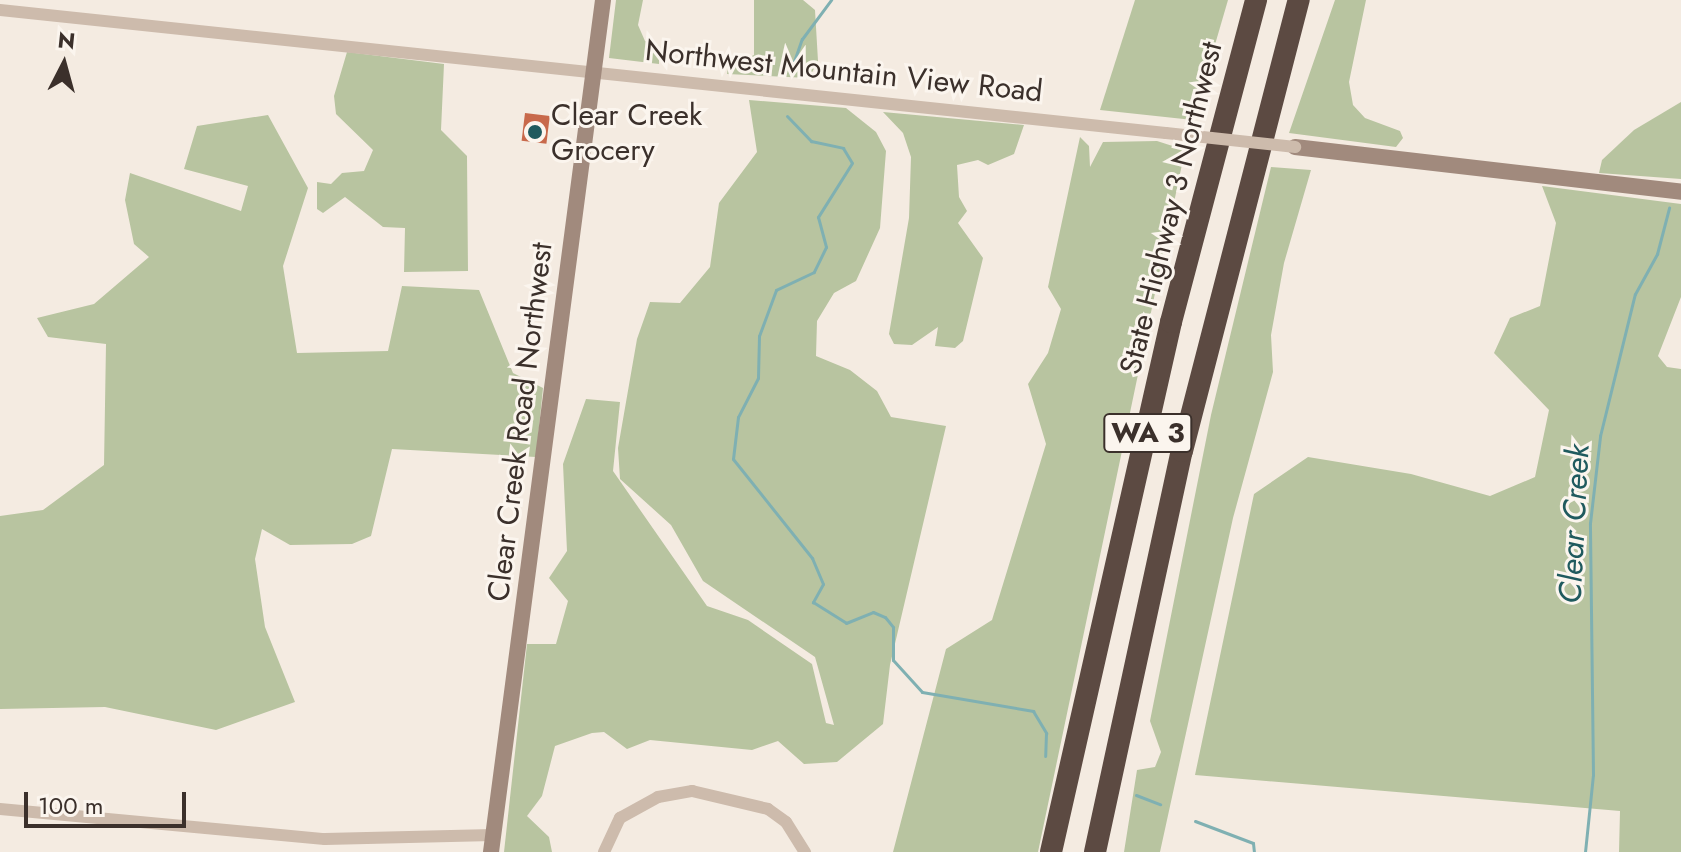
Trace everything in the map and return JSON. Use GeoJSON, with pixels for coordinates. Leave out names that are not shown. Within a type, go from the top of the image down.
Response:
{"type":"FeatureCollection","features":[{"type":"Feature","properties":{"kind":"highway","name":"WA 3"},"geometry":{"type":"LineString","coordinates":[[1095,852],[1182,451],[1299,0]]}},
{"type":"Feature","properties":{"kind":"highway"},"geometry":{"type":"LineString","coordinates":[[1265,131],[1312,0]]}},
{"type":"Feature","properties":{"kind":"highway","name":"State Highway 3 Northwest"},"geometry":{"type":"LineString","coordinates":[[1051,852],[1171,322],[1254,5]]}},
{"type":"Feature","properties":{"kind":"main road","name":"Clear Creek Road Northwest"},"geometry":{"type":"LineString","coordinates":[[492,844],[603,0]]}},
{"type":"Feature","properties":{"kind":"main road","name":"Northwest Mountain View Road"},"geometry":{"type":"LineString","coordinates":[[1295,147],[1681,192]]}},
{"type":"Feature","properties":{"kind":"street","name":"Northwest Mountain View Road"},"geometry":{"type":"LineString","coordinates":[[0,10],[1295,147]]}},
{"type":"Feature","properties":{"kind":"street"},"geometry":{"type":"LineString","coordinates":[[604,852],[620,818],[658,797],[692,791],[768,809],[786,822],[805,852]]}},
{"type":"Feature","properties":{"kind":"street"},"geometry":{"type":"LineString","coordinates":[[0,809],[325,839],[492,844]]}},
{"type":"Feature","properties":{"kind":"green space"},"geometry":{"type":"Polygon","coordinates":[[[616,0],[643,0],[638,25],[645,41],[659,46],[659,64],[609,58],[616,0]]]}},
{"type":"Feature","properties":{"kind":"green space"},"geometry":{"type":"Polygon","coordinates":[[[754,0],[803,0],[815,10],[818,61],[809,78],[727,74],[728,67],[754,55],[754,0]]]}},
{"type":"Feature","properties":{"kind":"green space"},"geometry":{"type":"Polygon","coordinates":[[[1135,0],[1228,0],[1193,120],[1100,110],[1135,0]]]}},
{"type":"Feature","properties":{"kind":"green space"},"geometry":{"type":"Polygon","coordinates":[[[1335,0],[1366,0],[1349,82],[1353,105],[1365,118],[1400,131],[1403,138],[1396,147],[1289,133],[1335,0]]]}},
{"type":"Feature","properties":{"kind":"green space"},"geometry":{"type":"Polygon","coordinates":[[[347,52],[444,64],[441,130],[467,156],[468,271],[404,272],[405,228],[383,227],[345,197],[323,213],[317,209],[317,182],[331,184],[342,173],[364,171],[373,150],[336,114],[334,96],[347,52]]]}},
{"type":"Feature","properties":{"kind":"green space"},"geometry":{"type":"Polygon","coordinates":[[[749,100],[846,108],[876,132],[886,151],[880,228],[856,281],[834,293],[817,321],[816,356],[850,370],[877,391],[891,417],[946,426],[890,665],[883,724],[837,762],[804,764],[778,741],[752,750],[650,740],[627,749],[604,732],[592,733],[555,746],[542,796],[527,816],[549,837],[552,852],[504,852],[527,644],[556,644],[568,601],[549,578],[567,551],[563,464],[586,399],[620,402],[613,471],[707,606],[748,620],[812,664],[826,723],[834,725],[815,657],[703,581],[671,525],[620,479],[618,448],[637,339],[650,302],[680,303],[710,267],[719,203],[757,152],[749,100]]]}},
{"type":"Feature","properties":{"kind":"green space"},"geometry":{"type":"Polygon","coordinates":[[[1681,102],[1681,179],[1599,173],[1602,160],[1634,130],[1681,102]]]}},
{"type":"Feature","properties":{"kind":"green space"},"geometry":{"type":"Polygon","coordinates":[[[883,112],[1024,125],[1014,154],[988,165],[978,160],[957,165],[959,197],[967,211],[958,223],[983,258],[963,341],[955,348],[935,346],[938,327],[912,345],[894,344],[889,334],[909,218],[911,157],[903,133],[883,112]]]}},
{"type":"Feature","properties":{"kind":"green space"},"geometry":{"type":"Polygon","coordinates":[[[268,115],[308,188],[283,266],[297,353],[388,351],[402,286],[479,290],[513,373],[543,388],[536,457],[392,449],[371,536],[352,544],[290,545],[262,529],[255,559],[265,627],[295,702],[216,730],[105,707],[0,709],[0,516],[43,510],[104,465],[106,344],[48,337],[37,318],[94,304],[149,257],[134,244],[125,200],[130,173],[241,211],[248,186],[184,169],[197,126],[268,115]]]}},
{"type":"Feature","properties":{"kind":"green space"},"geometry":{"type":"Polygon","coordinates":[[[1080,137],[1089,146],[1090,167],[1103,142],[1157,141],[1185,150],[1038,852],[893,852],[946,649],[992,620],[1046,444],[1028,384],[1048,353],[1061,309],[1048,287],[1080,137]]]}},
{"type":"Feature","properties":{"kind":"green space"},"geometry":{"type":"Polygon","coordinates":[[[1271,167],[1311,170],[1284,263],[1271,335],[1273,372],[1233,518],[1160,852],[1124,852],[1137,770],[1155,767],[1161,752],[1150,721],[1211,415],[1271,167]]]}},
{"type":"Feature","properties":{"kind":"green space"},"geometry":{"type":"Polygon","coordinates":[[[1542,186],[1681,204],[1681,297],[1658,356],[1667,367],[1681,369],[1681,852],[1619,852],[1620,811],[1195,775],[1254,494],[1308,457],[1411,474],[1490,496],[1535,477],[1549,410],[1494,353],[1510,318],[1540,306],[1556,223],[1542,186]]]}},
{"type":"Feature","properties":{"kind":"building","name":"Clear Creek Grocery"},"geometry":{"type":"Polygon","coordinates":[[[525,113],[550,116],[546,144],[522,141],[525,113]]]}},
{"type":"Feature","properties":{"kind":"waterway"},"geometry":{"type":"LineString","coordinates":[[790,73],[802,39],[831,0]]}},
{"type":"Feature","properties":{"kind":"waterway"},"geometry":{"type":"LineString","coordinates":[[787,116],[811,141],[843,148],[852,163],[818,217],[826,247],[814,272],[776,290],[759,336],[758,378],[738,417],[733,459],[812,558],[823,584],[813,602],[846,623],[873,612],[885,617],[893,627],[893,660],[922,692],[1033,711],[1046,733],[1045,756]]}},
{"type":"Feature","properties":{"kind":"waterway","name":"Clear Creek"},"geometry":{"type":"LineString","coordinates":[[1585,852],[1593,775],[1590,523],[1600,436],[1635,294],[1657,254],[1669,208]]}},
{"type":"Feature","properties":{"kind":"waterway"},"geometry":{"type":"LineString","coordinates":[[1136,795],[1160,804]]}},
{"type":"Feature","properties":{"kind":"waterway"},"geometry":{"type":"LineString","coordinates":[[1195,821],[1253,843],[1254,852]]}},
{"type":"Feature","properties":{"kind":"place","name":"Clear Creek Grocery"},"geometry":{"type":"Point","coordinates":[535,132]}}]}
